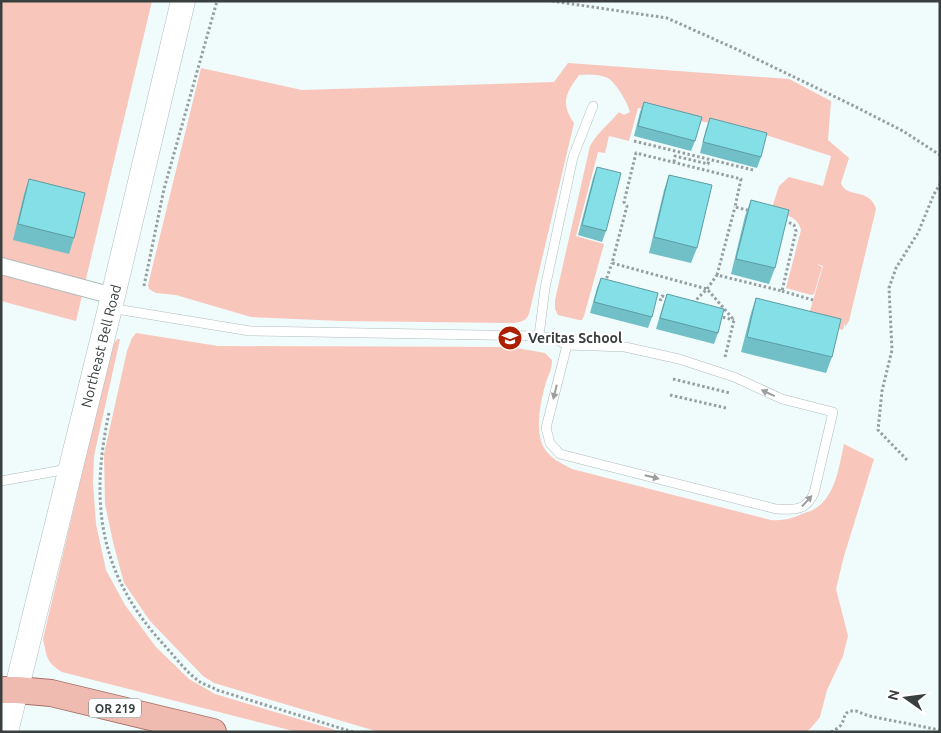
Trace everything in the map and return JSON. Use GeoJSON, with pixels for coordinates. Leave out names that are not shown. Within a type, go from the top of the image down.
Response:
{"type":"FeatureCollection","features":[{"type":"Feature","properties":{"kind":"main road","name":"Northeast Bell Road"},"geometry":{"type":"LineString","coordinates":[[6,732],[9,690],[71,468],[183,1]]}},
{"type":"Feature","properties":{"kind":"main road","name":"OR 219"},"geometry":{"type":"LineString","coordinates":[[9,690],[51,693],[212,732]]}},
{"type":"Feature","properties":{"kind":"street"},"geometry":{"type":"LineString","coordinates":[[1,266],[112,302]]}},
{"type":"Feature","properties":{"kind":"lane"},"geometry":{"type":"LineString","coordinates":[[540,336],[545,288],[573,157],[593,106]]}},
{"type":"Feature","properties":{"kind":"lane"},"geometry":{"type":"LineString","coordinates":[[112,302],[250,331],[540,336],[556,339],[567,345],[625,347],[679,359],[734,377],[782,399],[833,412],[811,500],[799,508],[776,509],[560,454],[550,443],[546,428],[567,345]]}},
{"type":"Feature","properties":{"kind":"lane"},"geometry":{"type":"LineString","coordinates":[[1,481],[71,468]]}},
{"type":"Feature","properties":{"kind":"path"},"geometry":{"type":"LineString","coordinates":[[144,286],[164,189],[217,1]]}},
{"type":"Feature","properties":{"kind":"path"},"geometry":{"type":"LineString","coordinates":[[552,1],[666,18],[736,48],[782,73],[852,105],[903,131],[940,155]]}},
{"type":"Feature","properties":{"kind":"path"},"geometry":{"type":"LineString","coordinates":[[634,141],[753,170]]}},
{"type":"Feature","properties":{"kind":"path"},"geometry":{"type":"LineString","coordinates":[[604,286],[627,206],[624,202],[636,153],[741,179],[717,276],[692,304],[684,302]]}},
{"type":"Feature","properties":{"kind":"path"},"geometry":{"type":"LineString","coordinates":[[674,162],[675,156],[708,164],[709,160]]}},
{"type":"Feature","properties":{"kind":"path"},"geometry":{"type":"LineString","coordinates":[[907,460],[878,430],[882,391],[892,350],[889,288],[896,268],[918,233],[940,184]]}},
{"type":"Feature","properties":{"kind":"path"},"geometry":{"type":"LineString","coordinates":[[735,207],[753,212]]}},
{"type":"Feature","properties":{"kind":"path"},"geometry":{"type":"LineString","coordinates":[[779,218],[794,225],[796,231],[782,291]]}},
{"type":"Feature","properties":{"kind":"path"},"geometry":{"type":"LineString","coordinates":[[612,263],[707,289],[734,320]]}},
{"type":"Feature","properties":{"kind":"path"},"geometry":{"type":"LineString","coordinates":[[717,276],[814,300]]}},
{"type":"Feature","properties":{"kind":"path"},"geometry":{"type":"LineString","coordinates":[[660,301],[662,296],[670,298]]}},
{"type":"Feature","properties":{"kind":"path"},"geometry":{"type":"LineString","coordinates":[[651,298],[670,303]]}},
{"type":"Feature","properties":{"kind":"path"},"geometry":{"type":"LineString","coordinates":[[716,315],[734,320]]}},
{"type":"Feature","properties":{"kind":"path"},"geometry":{"type":"LineString","coordinates":[[725,357],[734,320]]}},
{"type":"Feature","properties":{"kind":"path"},"geometry":{"type":"LineString","coordinates":[[673,380],[730,393]]}},
{"type":"Feature","properties":{"kind":"path"},"geometry":{"type":"LineString","coordinates":[[670,394],[726,408]]}},
{"type":"Feature","properties":{"kind":"path"},"geometry":{"type":"LineString","coordinates":[[110,408],[102,445],[101,520],[108,554],[123,588],[148,628],[200,682],[217,690],[353,732]]}},
{"type":"Feature","properties":{"kind":"path"},"geometry":{"type":"LineString","coordinates":[[830,732],[840,727],[844,715],[849,711],[940,730]]}},
{"type":"Feature","properties":{"kind":"shaded area"},"geometry":{"type":"Polygon","coordinates":[[[1,1],[152,1],[76,321],[1,301],[1,1]]]}},
{"type":"Feature","properties":{"kind":"shaded area"},"geometry":{"type":"Polygon","coordinates":[[[568,63],[789,79],[831,101],[828,140],[849,158],[841,183],[848,191],[869,198],[876,209],[849,321],[845,327],[845,322],[843,330],[807,321],[823,266],[817,264],[822,267],[814,294],[811,295],[786,288],[801,230],[797,221],[793,218],[771,211],[779,186],[789,177],[823,186],[831,156],[766,135],[638,108],[629,141],[609,136],[605,153],[598,152],[576,236],[604,244],[584,316],[582,320],[579,320],[558,315],[555,309],[555,300],[590,146],[619,112],[624,115],[630,112],[615,84],[608,78],[594,75],[579,75],[566,98],[567,110],[574,123],[529,314],[523,321],[514,323],[341,321],[251,317],[176,295],[156,293],[149,289],[148,285],[201,68],[302,90],[554,82],[568,63]]]}},
{"type":"Feature","properties":{"kind":"shaded area"},"geometry":{"type":"Polygon","coordinates":[[[136,333],[218,346],[511,347],[545,353],[552,360],[552,363],[544,389],[539,433],[544,448],[553,458],[572,469],[771,520],[783,520],[794,517],[814,509],[823,502],[836,479],[844,444],[874,459],[844,556],[836,589],[848,636],[843,656],[827,690],[820,717],[805,732],[379,732],[214,683],[203,676],[150,621],[124,583],[113,542],[105,504],[104,454],[127,351],[136,333]]]}},
{"type":"Feature","properties":{"kind":"shaded area"},"geometry":{"type":"Polygon","coordinates":[[[117,339],[120,339],[94,456],[93,483],[96,524],[106,570],[125,605],[156,647],[189,679],[215,694],[342,732],[297,732],[62,672],[48,659],[43,639],[112,347],[117,339]]]}},
{"type":"Feature","properties":{"kind":"building"},"geometry":{"type":"Polygon","coordinates":[[[644,102],[702,117],[695,141],[638,126],[644,102]]]}},
{"type":"Feature","properties":{"kind":"building"},"geometry":{"type":"Polygon","coordinates":[[[710,118],[767,133],[761,157],[703,142],[710,118]]]}},
{"type":"Feature","properties":{"kind":"building"},"geometry":{"type":"Polygon","coordinates":[[[597,167],[621,173],[606,231],[582,225],[597,167]]]}},
{"type":"Feature","properties":{"kind":"building"},"geometry":{"type":"Polygon","coordinates":[[[669,175],[712,185],[697,248],[654,237],[669,175]]]}},
{"type":"Feature","properties":{"kind":"building"},"geometry":{"type":"Polygon","coordinates":[[[29,179],[85,193],[74,238],[18,224],[29,179]]]}},
{"type":"Feature","properties":{"kind":"building"},"geometry":{"type":"Polygon","coordinates":[[[751,200],[789,210],[775,268],[736,259],[751,200]]]}},
{"type":"Feature","properties":{"kind":"building"},"geometry":{"type":"Polygon","coordinates":[[[601,278],[658,293],[652,317],[594,302],[601,278]]]}},
{"type":"Feature","properties":{"kind":"building"},"geometry":{"type":"Polygon","coordinates":[[[667,294],[724,309],[718,333],[660,318],[667,294]]]}},
{"type":"Feature","properties":{"kind":"building"},"geometry":{"type":"Polygon","coordinates":[[[756,298],[841,319],[832,357],[747,337],[756,298]]]}},
{"type":"Feature","properties":{"kind":"place","name":"Veritas School"},"geometry":{"type":"Point","coordinates":[510,338]}}]}
